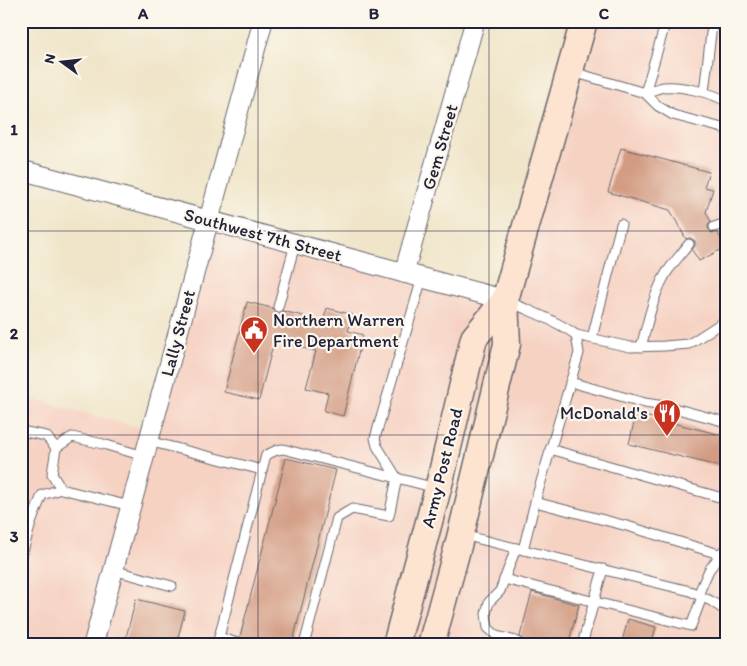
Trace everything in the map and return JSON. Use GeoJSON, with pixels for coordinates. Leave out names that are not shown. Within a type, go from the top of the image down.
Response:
{"type":"FeatureCollection","features":[{"type":"Feature","properties":{"kind":"main road","name":"Army Post Road"},"geometry":{"type":"LineString","coordinates":[[430,645],[461,534],[507,344],[505,300],[584,21]]}},
{"type":"Feature","properties":{"kind":"main road","name":"Army Post Road"},"geometry":{"type":"LineString","coordinates":[[396,645],[438,489],[474,338],[505,300]]}},
{"type":"Feature","properties":{"kind":"street","name":"Lally Street"},"geometry":{"type":"LineString","coordinates":[[93,645],[263,21]]}},
{"type":"Feature","properties":{"kind":"street","name":"Gem Street"},"geometry":{"type":"LineString","coordinates":[[404,273],[475,21]]}},
{"type":"Feature","properties":{"kind":"street","name":"Southwest 7th Street"},"geometry":{"type":"LineString","coordinates":[[21,170],[505,300]]}},
{"type":"Feature","properties":{"kind":"lane"},"geometry":{"type":"LineString","coordinates":[[645,93],[666,21]]}},
{"type":"Feature","properties":{"kind":"lane"},"geometry":{"type":"LineString","coordinates":[[704,92],[714,21]]}},
{"type":"Feature","properties":{"kind":"lane"},"geometry":{"type":"LineString","coordinates":[[570,72],[645,93],[658,106],[673,115],[726,129]]}},
{"type":"Feature","properties":{"kind":"lane"},"geometry":{"type":"LineString","coordinates":[[645,93],[665,87],[704,92],[726,101]]}},
{"type":"Feature","properties":{"kind":"lane"},"geometry":{"type":"LineString","coordinates":[[714,227],[726,223]]}},
{"type":"Feature","properties":{"kind":"lane"},"geometry":{"type":"LineString","coordinates":[[592,338],[621,224]]}},
{"type":"Feature","properties":{"kind":"lane"},"geometry":{"type":"LineString","coordinates":[[278,306],[295,244]]}},
{"type":"Feature","properties":{"kind":"lane"},"geometry":{"type":"LineString","coordinates":[[641,347],[655,296],[668,271],[689,244]]}},
{"type":"Feature","properties":{"kind":"lane"},"geometry":{"type":"LineString","coordinates":[[304,645],[337,518],[352,509],[389,516],[397,478],[377,446],[375,438],[422,278]]}},
{"type":"Feature","properties":{"kind":"lane"},"geometry":{"type":"LineString","coordinates":[[505,300],[561,324],[576,335],[630,347],[689,344],[726,320]]}},
{"type":"Feature","properties":{"kind":"lane"},"geometry":{"type":"LineString","coordinates":[[516,641],[498,636],[488,628],[486,614],[489,602],[500,592],[520,549],[579,352],[576,335]]}},
{"type":"Feature","properties":{"kind":"lane"},"geometry":{"type":"LineString","coordinates":[[570,382],[645,403],[670,407],[726,422]]}},
{"type":"Feature","properties":{"kind":"lane"},"geometry":{"type":"LineString","coordinates":[[21,431],[46,436],[56,448]]}},
{"type":"Feature","properties":{"kind":"lane"},"geometry":{"type":"LineString","coordinates":[[61,489],[52,474],[56,448],[72,437],[262,470]]}},
{"type":"Feature","properties":{"kind":"lane"},"geometry":{"type":"LineString","coordinates":[[243,645],[218,641],[266,455],[283,449],[438,489]]}},
{"type":"Feature","properties":{"kind":"lane"},"geometry":{"type":"LineString","coordinates":[[550,449],[726,499]]}},
{"type":"Feature","properties":{"kind":"lane"},"geometry":{"type":"LineString","coordinates":[[21,558],[31,523],[42,495],[61,489],[130,506]]}},
{"type":"Feature","properties":{"kind":"lane"},"geometry":{"type":"LineString","coordinates":[[534,502],[627,526],[719,554]]}},
{"type":"Feature","properties":{"kind":"lane"},"geometry":{"type":"LineString","coordinates":[[461,534],[690,591],[726,611]]}},
{"type":"Feature","properties":{"kind":"lane"},"geometry":{"type":"LineString","coordinates":[[504,580],[690,626],[709,570],[726,547]]}},
{"type":"Feature","properties":{"kind":"lane"},"geometry":{"type":"LineString","coordinates":[[582,645],[603,569]]}},
{"type":"Feature","properties":{"kind":"lane"},"geometry":{"type":"LineString","coordinates":[[113,570],[172,586]]}},
{"type":"Feature","properties":{"kind":"shaded area"},"geometry":{"type":"Polygon","coordinates":[[[584,21],[726,21],[726,645],[21,645],[21,396],[140,428],[153,423],[209,220],[505,299],[584,21]]]}},
{"type":"Feature","properties":{"kind":"building"},"geometry":{"type":"Polygon","coordinates":[[[621,148],[709,172],[704,187],[713,189],[706,212],[711,222],[708,228],[712,233],[717,232],[726,247],[699,261],[692,250],[695,241],[690,238],[686,239],[670,210],[608,192],[621,148]]]}},
{"type":"Feature","properties":{"kind":"building"},"geometry":{"type":"Polygon","coordinates":[[[247,302],[272,308],[277,313],[283,311],[323,321],[327,308],[353,315],[348,331],[363,335],[343,416],[324,411],[328,393],[306,388],[316,351],[274,341],[259,400],[224,392],[247,302]]]}},
{"type":"Feature","properties":{"kind":"building"},"geometry":{"type":"Polygon","coordinates":[[[636,414],[726,436],[726,468],[629,444],[636,414]]]}},
{"type":"Feature","properties":{"kind":"building"},"geometry":{"type":"Polygon","coordinates":[[[286,458],[336,470],[292,645],[254,645],[240,637],[286,458]]]}},
{"type":"Feature","properties":{"kind":"building"},"geometry":{"type":"Polygon","coordinates":[[[532,592],[579,605],[568,645],[521,645],[522,640],[520,636],[532,592]]]}},
{"type":"Feature","properties":{"kind":"building"},"geometry":{"type":"Polygon","coordinates":[[[136,599],[185,611],[176,645],[124,645],[136,599]]]}},
{"type":"Feature","properties":{"kind":"building"},"geometry":{"type":"Polygon","coordinates":[[[628,619],[656,627],[651,645],[621,645],[628,619]]]}},
{"type":"Feature","properties":{"kind":"place","name":"Northern Warren Fire Department"},"geometry":{"type":"Point","coordinates":[254,354]}},
{"type":"Feature","properties":{"kind":"place","name":"McDonald's"},"geometry":{"type":"Point","coordinates":[667,437]}}]}
